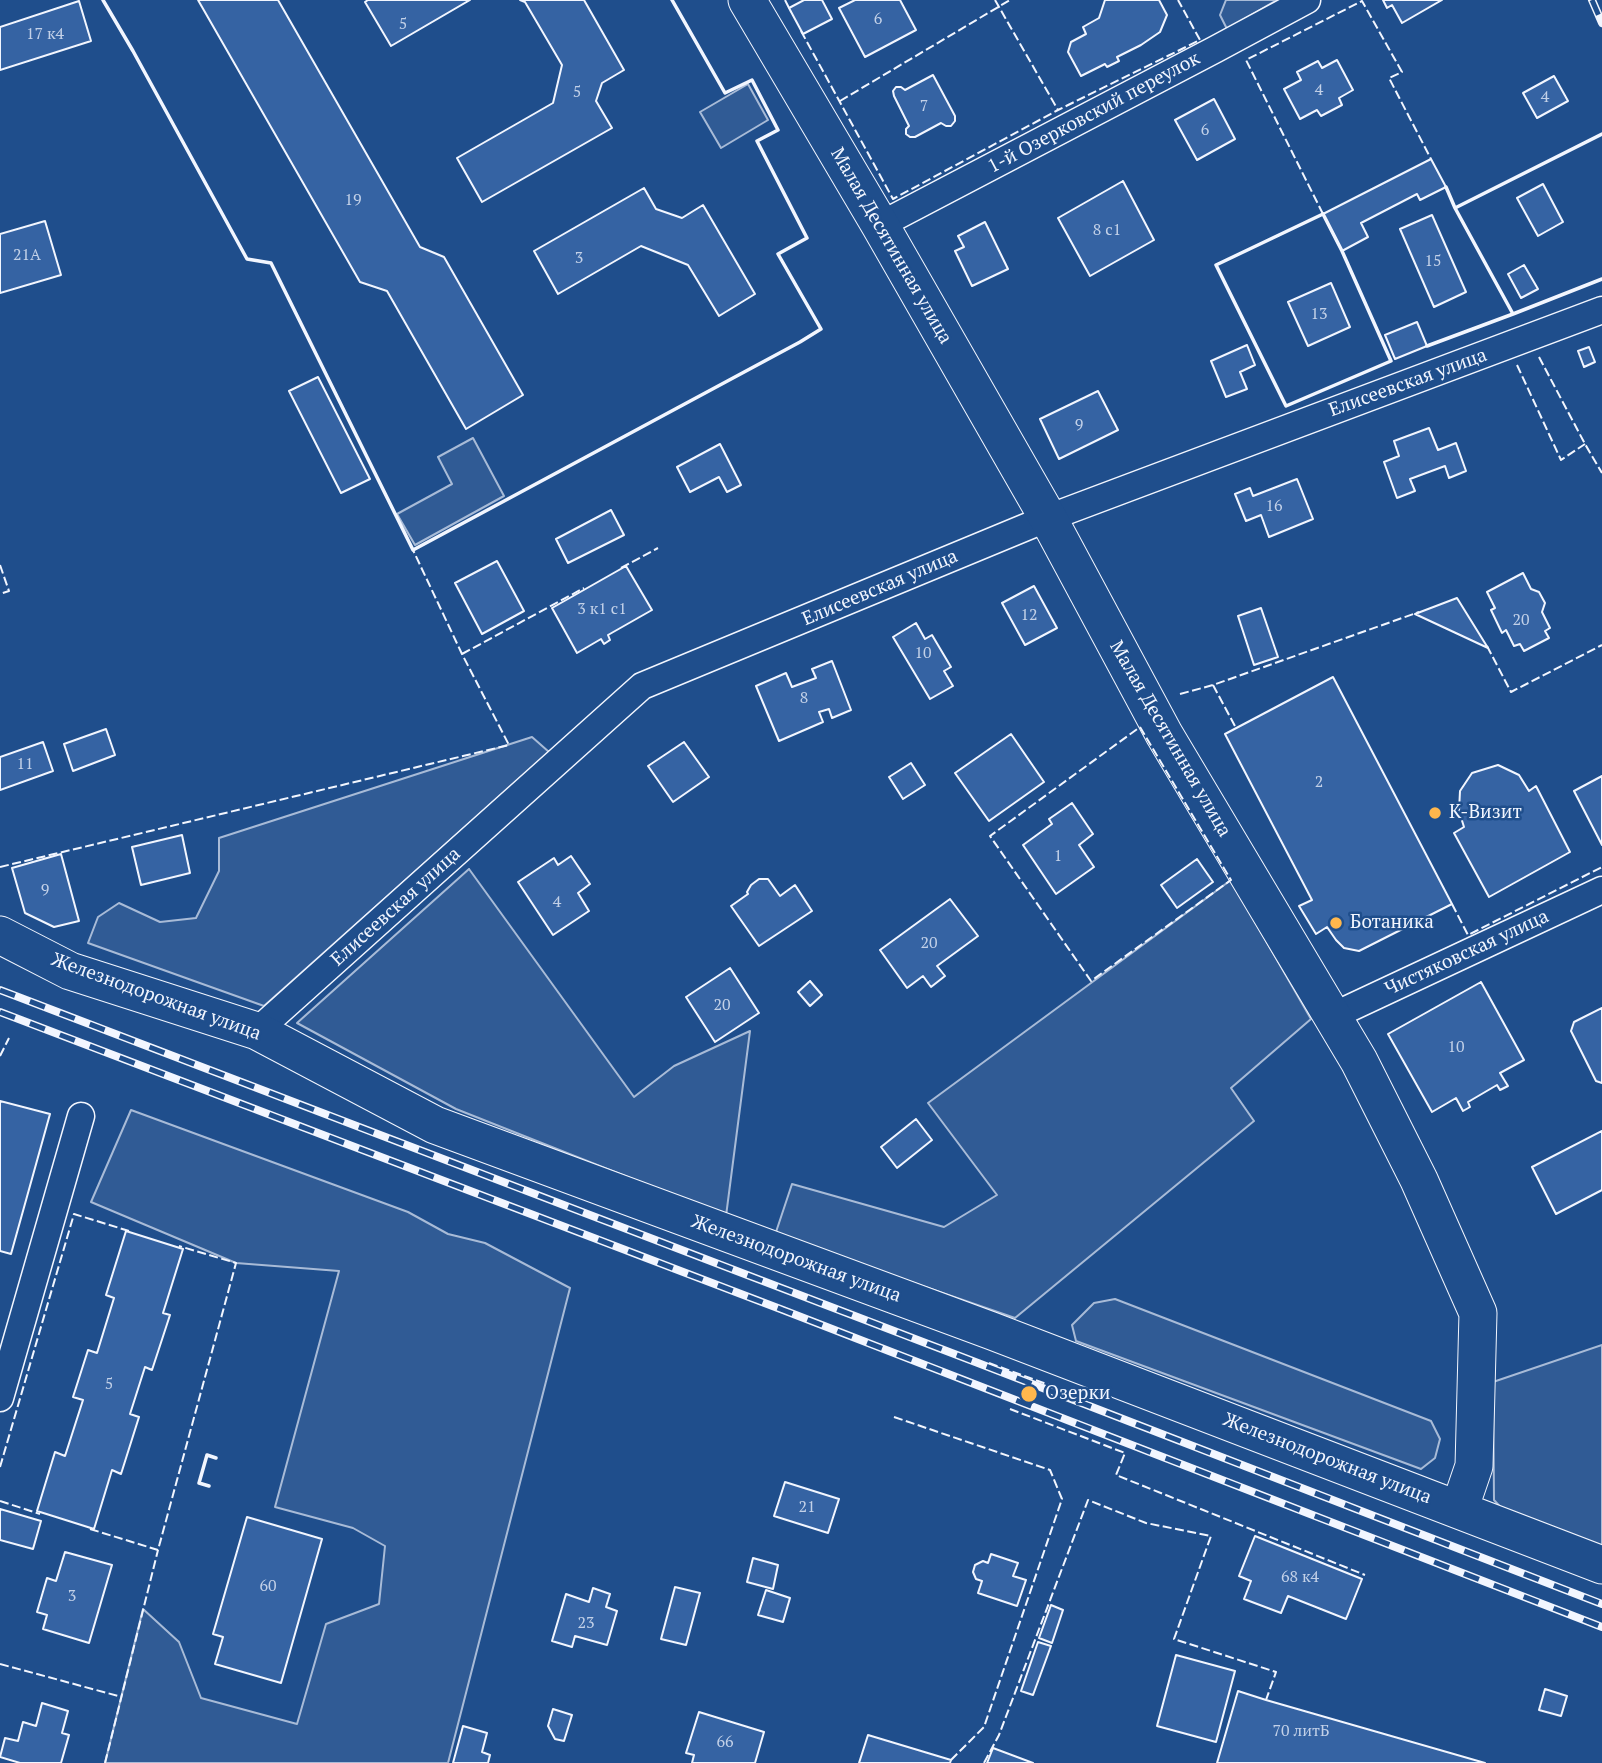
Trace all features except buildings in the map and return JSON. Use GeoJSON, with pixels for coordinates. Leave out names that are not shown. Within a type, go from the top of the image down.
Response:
{"type":"FeatureCollection","features":[{"type":"Feature","properties":{"kind":"street","name":"Малая Десятинная улица"},"geometry":{"type":"LineString","coordinates":[[747,0],[1048,518],[1164,734],[1359,1061],[1419,1180],[1478,1313],[1474,1466],[1459,1510]]}},
{"type":"Feature","properties":{"kind":"street","name":"1-й Озерковский переулок"},"geometry":{"type":"LineString","coordinates":[[880,225],[1307,0]]}},
{"type":"Feature","properties":{"kind":"street","name":"Елисеевская улица"},"geometry":{"type":"LineString","coordinates":[[257,1031],[642,686],[1048,518],[1602,310]]}},
{"type":"Feature","properties":{"kind":"street","name":"Чистяковская улица"},"geometry":{"type":"LineString","coordinates":[[1333,1016],[1602,890]]}},
{"type":"Feature","properties":{"kind":"street","name":"Железнодорожная улица"},"geometry":{"type":"LineString","coordinates":[[0,935],[70,971],[257,1031],[435,1125],[1005,1336],[1602,1565]]}},
{"type":"Feature","properties":{"kind":"street"},"geometry":{"type":"LineString","coordinates":[[0,1398],[81,1116]]}},
{"type":"Feature","properties":{"kind":"street"},"geometry":{"type":"LineString","coordinates":[[1474,1466],[1479,1492],[1487,1510],[1502,1526]]}},
{"type":"Feature","properties":{"kind":"shaded area"},"geometry":{"type":"Polygon","coordinates":[[[1226,0],[1277,0],[1227,29],[1220,15],[1226,0]]]}},
{"type":"Feature","properties":{"kind":"shaded area"},"geometry":{"type":"Polygon","coordinates":[[[748,84],[768,120],[721,148],[700,112],[748,84]]]}},
{"type":"Feature","properties":{"kind":"shaded area"},"geometry":{"type":"Polygon","coordinates":[[[473,438],[504,496],[415,545],[397,514],[452,484],[438,457],[473,438]]]}},
{"type":"Feature","properties":{"kind":"shaded area"},"geometry":{"type":"Polygon","coordinates":[[[532,737],[549,752],[264,1006],[88,943],[98,917],[119,903],[160,922],[196,918],[219,871],[219,838],[532,737]]]}},
{"type":"Feature","properties":{"kind":"shaded area"},"geometry":{"type":"Polygon","coordinates":[[[469,869],[634,1097],[674,1066],[750,1031],[726,1216],[456,1109],[297,1023],[469,869]]]}},
{"type":"Feature","properties":{"kind":"shaded area"},"geometry":{"type":"Polygon","coordinates":[[[1231,880],[1311,1019],[1231,1088],[1254,1121],[1015,1318],[775,1235],[792,1184],[944,1227],[997,1195],[928,1103],[1231,880]]]}},
{"type":"Feature","properties":{"kind":"shaded area"},"geometry":{"type":"Polygon","coordinates":[[[131,1110],[408,1212],[448,1234],[485,1243],[570,1288],[448,1763],[105,1763],[143,1609],[179,1642],[201,1698],[297,1724],[326,1624],[379,1604],[385,1546],[353,1528],[275,1507],[339,1271],[236,1263],[91,1202],[131,1110]]]}},
{"type":"Feature","properties":{"kind":"shaded area"},"geometry":{"type":"Polygon","coordinates":[[[1115,1299],[1431,1421],[1440,1439],[1435,1458],[1421,1469],[1076,1341],[1072,1325],[1094,1303],[1115,1299]]]}},
{"type":"Feature","properties":{"kind":"shaded area"},"geometry":{"type":"Polygon","coordinates":[[[1602,1345],[1602,1556],[1513,1521],[1494,1500],[1493,1382],[1602,1345]]]}},
{"type":"Feature","properties":{"kind":"railway"},"geometry":{"type":"LineString","coordinates":[[1592,0],[1602,23]]}},
{"type":"Feature","properties":{"kind":"railway"},"geometry":{"type":"LineString","coordinates":[[0,990],[1602,1604]]}},
{"type":"Feature","properties":{"kind":"railway"},"geometry":{"type":"LineString","coordinates":[[0,1012],[783,1310],[1602,1627]]}},
{"type":"Feature","properties":{"kind":"fence"},"geometry":{"type":"LineString","coordinates":[[785,0],[791,12]]}},
{"type":"Feature","properties":{"kind":"fence"},"geometry":{"type":"LineString","coordinates":[[995,0],[1058,110]]}},
{"type":"Feature","properties":{"kind":"fence"},"geometry":{"type":"LineString","coordinates":[[840,101],[1010,0]]}},
{"type":"Feature","properties":{"kind":"fence"},"geometry":{"type":"LineString","coordinates":[[801,31],[893,199],[1058,110],[1200,40],[1178,0]]}},
{"type":"Feature","properties":{"kind":"fence"},"geometry":{"type":"LineString","coordinates":[[1323,214],[1246,60],[1362,1],[1402,72],[1389,78],[1431,159]]}},
{"type":"Feature","properties":{"kind":"fence"},"geometry":{"type":"LineString","coordinates":[[1539,357],[1602,473]]}},
{"type":"Feature","properties":{"kind":"fence"},"geometry":{"type":"LineString","coordinates":[[1517,365],[1561,460],[1585,444]]}},
{"type":"Feature","properties":{"kind":"fence"},"geometry":{"type":"LineString","coordinates":[[621,568],[658,548]]}},
{"type":"Feature","properties":{"kind":"fence"},"geometry":{"type":"LineString","coordinates":[[0,867],[509,745],[413,550]]}},
{"type":"Feature","properties":{"kind":"fence"},"geometry":{"type":"LineString","coordinates":[[0,565],[9,591],[0,594]]}},
{"type":"Feature","properties":{"kind":"fence"},"geometry":{"type":"LineString","coordinates":[[462,654],[584,588]]}},
{"type":"Feature","properties":{"kind":"fence"},"geometry":{"type":"LineString","coordinates":[[1180,694],[1213,685],[1419,612]]}},
{"type":"Feature","properties":{"kind":"fence"},"geometry":{"type":"LineString","coordinates":[[1487,646],[1511,692],[1602,645]]}},
{"type":"Feature","properties":{"kind":"fence"},"geometry":{"type":"LineString","coordinates":[[1213,685],[1236,728]]}},
{"type":"Feature","properties":{"kind":"fence"},"geometry":{"type":"LineString","coordinates":[[1140,727],[1231,880],[1091,981],[990,836],[1140,727]]}},
{"type":"Feature","properties":{"kind":"fence"},"geometry":{"type":"LineString","coordinates":[[1452,904],[1468,935],[1602,867]]}},
{"type":"Feature","properties":{"kind":"fence"},"geometry":{"type":"LineString","coordinates":[[0,1056],[9,1038]]}},
{"type":"Feature","properties":{"kind":"fence"},"geometry":{"type":"LineString","coordinates":[[0,1467],[74,1214],[129,1231]]}},
{"type":"Feature","properties":{"kind":"fence"},"geometry":{"type":"LineString","coordinates":[[90,1529],[158,1550],[236,1263],[179,1246]]}},
{"type":"Feature","properties":{"kind":"fence"},"geometry":{"type":"LineString","coordinates":[[989,1363],[1049,1385]]}},
{"type":"Feature","properties":{"kind":"fence"},"geometry":{"type":"LineString","coordinates":[[1010,1409],[1125,1453],[1116,1475],[1365,1575]]}},
{"type":"Feature","properties":{"kind":"fence"},"geometry":{"type":"LineString","coordinates":[[894,1417],[1050,1470],[1062,1499],[984,1727],[951,1760]]}},
{"type":"Feature","properties":{"kind":"fence"},"geometry":{"type":"LineString","coordinates":[[984,1763],[999,1735],[1088,1500],[1146,1523],[1211,1536],[1174,1639],[1276,1672],[1266,1700]]}},
{"type":"Feature","properties":{"kind":"fence"},"geometry":{"type":"LineString","coordinates":[[0,1501],[40,1514]]}},
{"type":"Feature","properties":{"kind":"fence"},"geometry":{"type":"LineString","coordinates":[[105,1763],[158,1550]]}},
{"type":"Feature","properties":{"kind":"fence"},"geometry":{"type":"LineString","coordinates":[[0,1664],[122,1697]]}},
{"type":"Feature","properties":{"kind":"wall"},"geometry":{"type":"LineString","coordinates":[[103,0],[247,259],[271,263],[413,550],[821,329],[778,254],[807,238],[757,141],[778,130],[752,80],[725,93],[672,0]]}},
{"type":"Feature","properties":{"kind":"wall"},"geometry":{"type":"LineString","coordinates":[[1455,208],[1602,134]]}},
{"type":"Feature","properties":{"kind":"wall"},"geometry":{"type":"LineString","coordinates":[[1427,346],[1513,314],[1446,187]]}},
{"type":"Feature","properties":{"kind":"wall"},"geometry":{"type":"LineString","coordinates":[[1323,214],[1391,361],[1286,406],[1216,265],[1323,214]]}},
{"type":"Feature","properties":{"kind":"wall"},"geometry":{"type":"LineString","coordinates":[[1513,314],[1602,279]]}},
{"type":"Feature","properties":{"kind":"wall"},"geometry":{"type":"LineString","coordinates":[[209,1486],[199,1483],[207,1455],[216,1458]]}},
{"type":"Feature","properties":{"kind":"place","name":"К-Визит"},"geometry":{"type":"Point","coordinates":[1435,813]}},
{"type":"Feature","properties":{"kind":"place","name":"Ботаника"},"geometry":{"type":"Point","coordinates":[1336,923]}},
{"type":"Feature","properties":{"kind":"place","name":"Озерки"},"geometry":{"type":"Point","coordinates":[1029,1394]}}]}
